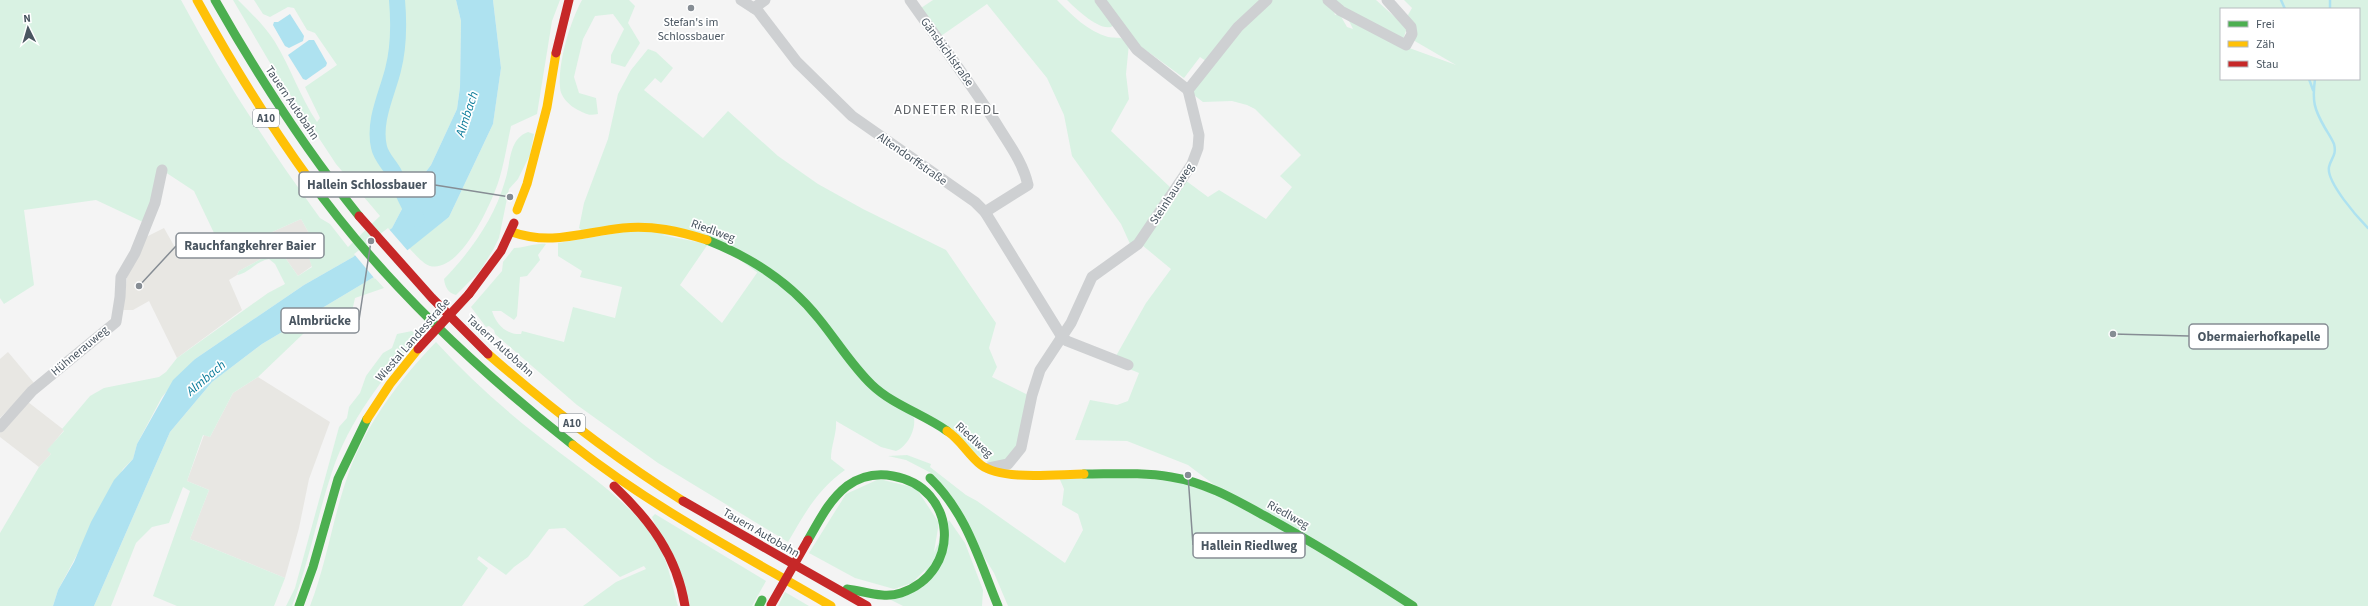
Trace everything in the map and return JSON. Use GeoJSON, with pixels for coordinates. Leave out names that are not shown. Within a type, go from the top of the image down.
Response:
{"type":"FeatureCollection","features":[{"type":"Feature","properties":{"kind":"main road","name":"A10"},"geometry":{"type":"LineString","coordinates":[[197,0],[227,55],[274,130],[347,228],[387,274],[444,335],[508,393],[588,456],[702,532],[831,606]]}},
{"type":"Feature","properties":{"kind":"main road","name":"Tauern Autobahn"},"geometry":{"type":"LineString","coordinates":[[215,0],[265,86],[292,126],[360,217],[399,264],[481,346],[528,388],[598,444],[721,524],[867,606]]}},
{"type":"Feature","properties":{"kind":"main road","name":"Wiestal Landesstraße"},"geometry":{"type":"LineString","coordinates":[[299,606],[310,581],[330,501],[343,464],[359,429],[387,385],[486,274],[512,232],[518,210],[517,199],[523,177],[533,157],[543,126],[560,26],[569,0]]}},
{"type":"Feature","properties":{"kind":"main road","name":"Riedlweg"},"geometry":{"type":"LineString","coordinates":[[512,232],[528,238],[553,239],[574,237],[622,228],[656,228],[702,238],[733,251],[780,280],[818,316],[852,362],[874,387],[903,407],[951,434],[986,468],[1004,474],[1143,474],[1172,477],[1196,483],[1232,498],[1334,554],[1413,606]]}},
{"type":"Feature","properties":{"kind":"main road"},"geometry":{"type":"LineString","coordinates":[[588,456],[613,486],[648,520],[661,540],[678,576],[685,606]]}},
{"type":"Feature","properties":{"kind":"main road"},"geometry":{"type":"LineString","coordinates":[[921,472],[942,488],[962,516],[998,606]]}},
{"type":"Feature","properties":{"kind":"main road"},"geometry":{"type":"LineString","coordinates":[[771,606],[830,503],[843,490],[863,477],[878,474],[899,475],[921,485],[938,503],[943,515],[945,541],[938,564],[924,581],[907,591],[888,595],[837,589]]}},
{"type":"Feature","properties":{"kind":"main road"},"geometry":{"type":"LineString","coordinates":[[773,580],[792,548]]}},
{"type":"Feature","properties":{"kind":"street","name":"Altendorffstraße"},"geometry":{"type":"LineString","coordinates":[[741,0],[754,8],[797,62],[852,116],[975,202],[985,212],[1062,337]]}},
{"type":"Feature","properties":{"kind":"street"},"geometry":{"type":"LineString","coordinates":[[754,8],[765,0]]}},
{"type":"Feature","properties":{"kind":"street","name":"Gänsbichlstraße"},"geometry":{"type":"LineString","coordinates":[[910,0],[962,71],[1019,160],[1026,178],[1028,186],[985,212]]}},
{"type":"Feature","properties":{"kind":"street"},"geometry":{"type":"LineString","coordinates":[[1100,0],[1137,50],[1188,90],[1238,27],[1267,0]]}},
{"type":"Feature","properties":{"kind":"street"},"geometry":{"type":"LineString","coordinates":[[1328,0],[1341,10],[1406,45],[1412,34],[1411,27],[1387,0]]}},
{"type":"Feature","properties":{"kind":"street","name":"Steinhausweg"},"geometry":{"type":"LineString","coordinates":[[986,468],[1008,464],[1021,448],[1032,395],[1040,370],[1062,337],[1092,277],[1138,244],[1192,164],[1198,148],[1199,135],[1188,90]]}},
{"type":"Feature","properties":{"kind":"street","name":"Hühnerauweg"},"geometry":{"type":"LineString","coordinates":[[0,427],[32,391],[116,322],[120,297],[121,277],[135,253],[155,202],[162,170]]}},
{"type":"Feature","properties":{"kind":"street"},"geometry":{"type":"LineString","coordinates":[[1062,337],[1067,341],[1128,365]]}},
{"type":"Feature","properties":{"kind":"shaded area"},"geometry":{"type":"Polygon","coordinates":[[[301,219],[310,235],[303,239],[312,266],[298,276],[279,249],[239,271],[237,275],[229,280],[242,310],[177,358],[149,301],[133,310],[123,310],[127,277],[146,237],[164,228],[177,251],[187,253],[217,239],[224,254],[301,219]]]}},
{"type":"Feature","properties":{"kind":"shaded area"},"geometry":{"type":"Polygon","coordinates":[[[8,352],[34,383],[0,418],[0,359],[8,352]]]}},
{"type":"Feature","properties":{"kind":"shaded area"},"geometry":{"type":"Polygon","coordinates":[[[258,377],[330,422],[309,479],[299,528],[285,578],[190,539],[209,490],[187,481],[204,435],[210,437],[233,393],[258,377]]]}},
{"type":"Feature","properties":{"kind":"shaded area"},"geometry":{"type":"Polygon","coordinates":[[[28,402],[64,430],[48,450],[51,454],[39,467],[0,437],[0,433],[28,402]]]}},
{"type":"Feature","properties":{"kind":"green space"},"geometry":{"type":"Polygon","coordinates":[[[0,0],[181,0],[213,57],[264,139],[320,218],[330,224],[348,247],[380,216],[336,164],[276,73],[233,0],[238,0],[258,20],[271,36],[281,52],[317,122],[320,118],[305,87],[337,65],[315,33],[307,30],[294,8],[288,7],[270,17],[263,14],[254,0],[456,0],[461,21],[460,87],[457,109],[431,165],[412,190],[392,228],[353,257],[304,285],[195,359],[162,397],[137,444],[133,459],[123,469],[58,590],[53,606],[0,606],[0,533],[39,467],[51,454],[47,450],[64,431],[62,429],[90,396],[104,388],[159,377],[166,372],[177,358],[268,293],[285,284],[275,264],[269,259],[260,262],[245,272],[237,275],[239,271],[279,249],[298,276],[312,267],[303,239],[310,235],[301,219],[224,254],[194,191],[159,168],[145,223],[96,200],[24,210],[34,285],[4,304],[0,298],[0,0]]]}},
{"type":"Feature","properties":{"kind":"green space"},"geometry":{"type":"Polygon","coordinates":[[[493,0],[560,0],[552,21],[537,114],[511,126],[498,183],[481,221],[463,249],[452,259],[441,265],[430,266],[422,261],[409,248],[449,217],[493,124],[501,68],[493,0]]]}},
{"type":"Feature","properties":{"kind":"green space"},"geometry":{"type":"Polygon","coordinates":[[[582,0],[629,0],[635,6],[628,23],[640,43],[625,67],[611,63],[611,55],[624,29],[613,14],[595,16],[583,39],[574,77],[579,93],[596,98],[598,114],[595,115],[585,114],[572,106],[566,101],[560,91],[563,54],[573,19],[582,0]]]}},
{"type":"Feature","properties":{"kind":"green space"},"geometry":{"type":"Polygon","coordinates":[[[933,0],[1057,0],[1080,22],[1093,31],[1108,37],[1124,39],[1129,44],[1126,74],[1129,99],[1111,131],[1172,189],[1131,246],[1121,224],[1072,156],[1064,115],[1047,78],[987,4],[941,36],[921,8],[933,0]]]}},
{"type":"Feature","properties":{"kind":"green space"},"geometry":{"type":"Polygon","coordinates":[[[1067,0],[1097,0],[1113,26],[1102,26],[1096,23],[1082,14],[1067,0]]]}},
{"type":"Feature","properties":{"kind":"green space"},"geometry":{"type":"Polygon","coordinates":[[[1104,0],[1262,0],[1206,61],[1200,57],[1184,78],[1140,46],[1104,0]]]}},
{"type":"Feature","properties":{"kind":"green space"},"geometry":{"type":"Polygon","coordinates":[[[1272,0],[1324,0],[1333,8],[1335,15],[1339,13],[1347,27],[1353,29],[1342,7],[1333,0],[1376,0],[1407,28],[1401,45],[1456,65],[1413,40],[1408,15],[1412,8],[1404,0],[2368,0],[2368,606],[1418,606],[1225,493],[1188,465],[1127,441],[1075,440],[1090,400],[1117,405],[1128,401],[1139,373],[1127,368],[1116,356],[1146,303],[1171,269],[1142,245],[1185,180],[1208,197],[1219,190],[1266,219],[1292,187],[1280,176],[1301,155],[1255,109],[1232,101],[1203,102],[1190,92],[1216,57],[1272,0]]]}},
{"type":"Feature","properties":{"kind":"green space"},"geometry":{"type":"Polygon","coordinates":[[[648,49],[656,52],[673,68],[661,83],[655,78],[644,90],[703,138],[728,111],[778,156],[818,184],[863,209],[946,250],[996,323],[989,348],[997,367],[992,377],[1028,395],[1022,436],[1009,459],[992,465],[874,384],[826,323],[710,238],[581,230],[579,228],[584,203],[608,139],[618,94],[631,70],[648,49]]]}},
{"type":"Feature","properties":{"kind":"green space"},"geometry":{"type":"Polygon","coordinates":[[[528,132],[534,134],[530,155],[518,179],[509,189],[499,238],[480,271],[456,295],[453,294],[447,289],[444,279],[472,246],[488,221],[500,195],[514,146],[522,135],[528,132]]]}},
{"type":"Feature","properties":{"kind":"green space"},"geometry":{"type":"Polygon","coordinates":[[[636,230],[708,244],[680,285],[722,323],[759,270],[781,284],[914,418],[914,428],[910,438],[904,446],[896,451],[881,447],[836,421],[831,459],[845,470],[819,494],[788,542],[658,463],[577,405],[495,334],[494,330],[489,326],[486,327],[471,307],[502,271],[503,262],[514,248],[546,244],[538,255],[540,260],[527,276],[520,277],[517,316],[514,320],[501,311],[492,311],[496,320],[506,331],[521,334],[522,331],[564,342],[573,307],[615,318],[622,287],[580,277],[582,271],[558,256],[558,243],[636,230]]]}},
{"type":"Feature","properties":{"kind":"green space"},"geometry":{"type":"Polygon","coordinates":[[[374,277],[384,288],[355,298],[349,325],[335,332],[304,333],[258,377],[233,393],[210,437],[203,435],[187,481],[209,490],[190,539],[285,578],[274,606],[177,606],[153,596],[190,491],[183,487],[169,523],[152,527],[136,543],[111,606],[94,606],[170,432],[212,382],[262,344],[374,277]]]}},
{"type":"Feature","properties":{"kind":"green space"},"geometry":{"type":"Polygon","coordinates":[[[412,331],[418,337],[368,400],[357,417],[339,453],[332,472],[298,590],[292,606],[286,606],[295,588],[339,427],[347,418],[349,407],[360,393],[366,376],[383,353],[392,348],[397,334],[412,331]]]}},
{"type":"Feature","properties":{"kind":"green space"},"geometry":{"type":"Polygon","coordinates":[[[436,342],[497,402],[537,435],[604,486],[635,515],[648,531],[663,554],[678,606],[583,606],[616,582],[646,569],[644,566],[620,577],[565,528],[549,529],[528,557],[506,575],[479,556],[477,559],[488,568],[462,606],[310,606],[321,573],[343,489],[356,454],[375,419],[397,386],[436,342]]]}},
{"type":"Feature","properties":{"kind":"green space"},"geometry":{"type":"Polygon","coordinates":[[[907,455],[931,464],[930,467],[966,495],[977,501],[1065,563],[1083,530],[1078,514],[1062,505],[1064,489],[1058,475],[1174,480],[1234,501],[1408,606],[1008,606],[994,573],[933,474],[906,460],[888,456],[907,455]]]}},
{"type":"Feature","properties":{"kind":"green space"},"geometry":{"type":"Polygon","coordinates":[[[879,479],[916,488],[939,523],[932,563],[912,583],[894,589],[855,578],[809,553],[846,494],[879,479]]]}},
{"type":"Feature","properties":{"kind":"green space"},"geometry":{"type":"Polygon","coordinates":[[[655,514],[766,581],[752,606],[689,606],[652,517],[655,514]]]}},
{"type":"Feature","properties":{"kind":"green space"},"geometry":{"type":"Polygon","coordinates":[[[949,520],[965,543],[983,590],[982,606],[903,606],[889,599],[916,591],[949,520]]]}},
{"type":"Feature","properties":{"kind":"green space"},"geometry":{"type":"Polygon","coordinates":[[[785,592],[809,606],[778,606],[785,592]]]}},
{"type":"Feature","properties":{"kind":"water"},"geometry":{"type":"Polygon","coordinates":[[[456,0],[493,0],[501,68],[493,124],[449,217],[374,277],[262,344],[212,382],[170,432],[94,606],[53,606],[58,590],[74,562],[91,522],[114,480],[133,459],[137,444],[173,380],[195,359],[304,285],[353,257],[392,228],[412,190],[431,165],[457,109],[460,87],[461,21],[456,0]]]}},
{"type":"Feature","properties":{"kind":"water"},"geometry":{"type":"Polygon","coordinates":[[[290,14],[304,36],[303,41],[289,48],[285,46],[273,25],[274,22],[278,22],[290,14]]]}},
{"type":"Feature","properties":{"kind":"water"},"geometry":{"type":"Polygon","coordinates":[[[309,40],[314,40],[327,63],[326,66],[306,80],[303,79],[288,55],[309,40]]]}},
{"type":"Feature","properties":{"kind":"pier"},"geometry":{"type":"Polygon","coordinates":[[[388,228],[408,251],[375,279],[354,254],[388,228]]]}},
{"type":"Feature","properties":{"kind":"waterway","name":"Almbach"},"geometry":{"type":"LineString","coordinates":[[397,0],[398,26],[396,53],[393,70],[379,118],[378,137],[381,154],[394,173],[407,202],[417,219]]}},
{"type":"Feature","properties":{"kind":"waterway"},"geometry":{"type":"LineString","coordinates":[[2281,0],[2285,8]]}},
{"type":"Feature","properties":{"kind":"waterway"},"geometry":{"type":"LineString","coordinates":[[2330,0],[2330,8]]}},
{"type":"Feature","properties":{"kind":"waterway"},"geometry":{"type":"LineString","coordinates":[[2309,80],[2313,90]]}},
{"type":"Feature","properties":{"kind":"waterway"},"geometry":{"type":"LineString","coordinates":[[2315,80],[2314,99],[2316,110],[2335,148],[2329,167],[2329,174],[2337,190],[2368,228]]}},
{"type":"Feature","properties":{"kind":"traffic: fast"},"geometry":{"type":"LineString","coordinates":[[215,0],[282,111],[319,164],[359,216]]}},
{"type":"Feature","properties":{"kind":"traffic: fast"},"geometry":{"type":"LineString","coordinates":[[309,179],[337,217],[399,288],[466,354],[537,416],[573,445]]}},
{"type":"Feature","properties":{"kind":"traffic: fast"},"geometry":{"type":"LineString","coordinates":[[707,240],[739,254],[782,282],[808,306],[826,327],[858,370],[872,385],[889,398],[947,431]]}},
{"type":"Feature","properties":{"kind":"traffic: fast"},"geometry":{"type":"LineString","coordinates":[[299,606],[313,567],[338,479],[367,419]]}},
{"type":"Feature","properties":{"kind":"traffic: fast"},"geometry":{"type":"LineString","coordinates":[[1084,474],[1160,475],[1183,479],[1207,487],[1241,503],[1301,537],[1413,606]]}},
{"type":"Feature","properties":{"kind":"traffic: fast"},"geometry":{"type":"LineString","coordinates":[[808,540],[825,511],[835,498],[847,486],[863,478],[875,475],[893,476],[914,483],[930,496],[940,512],[944,531],[943,550],[935,567],[921,582],[901,593],[894,595],[881,595],[847,589]]}},
{"type":"Feature","properties":{"kind":"traffic: fast"},"geometry":{"type":"LineString","coordinates":[[930,478],[943,492],[963,522],[971,538],[998,606]]}},
{"type":"Feature","properties":{"kind":"traffic: fast"},"geometry":{"type":"LineString","coordinates":[[759,606],[762,600]]}},
{"type":"Feature","properties":{"kind":"traffic: slow"},"geometry":{"type":"LineString","coordinates":[[197,0],[250,91],[309,179]]}},
{"type":"Feature","properties":{"kind":"traffic: slow"},"geometry":{"type":"LineString","coordinates":[[517,210],[527,184],[547,107],[556,53]]}},
{"type":"Feature","properties":{"kind":"traffic: slow"},"geometry":{"type":"LineString","coordinates":[[512,232],[526,236],[554,238],[623,228],[644,227],[676,231],[707,240]]}},
{"type":"Feature","properties":{"kind":"traffic: slow"},"geometry":{"type":"LineString","coordinates":[[367,419],[390,384],[418,349]]}},
{"type":"Feature","properties":{"kind":"traffic: slow"},"geometry":{"type":"LineString","coordinates":[[488,354],[582,431],[683,501]]}},
{"type":"Feature","properties":{"kind":"traffic: slow"},"geometry":{"type":"LineString","coordinates":[[947,431],[976,461],[990,470],[1002,473],[1031,476],[1084,474]]}},
{"type":"Feature","properties":{"kind":"traffic: slow"},"geometry":{"type":"LineString","coordinates":[[573,445],[635,490],[699,530],[831,606]]}},
{"type":"Feature","properties":{"kind":"traffic: jam"},"geometry":{"type":"LineString","coordinates":[[556,53],[569,0]]}},
{"type":"Feature","properties":{"kind":"traffic: jam"},"geometry":{"type":"LineString","coordinates":[[359,216],[432,298],[488,354]]}},
{"type":"Feature","properties":{"kind":"traffic: jam"},"geometry":{"type":"LineString","coordinates":[[469,294],[501,251],[514,223]]}},
{"type":"Feature","properties":{"kind":"traffic: jam"},"geometry":{"type":"LineString","coordinates":[[418,349],[469,294]]}},
{"type":"Feature","properties":{"kind":"traffic: jam"},"geometry":{"type":"LineString","coordinates":[[614,486],[639,512],[660,540],[669,555],[676,571],[685,606]]}},
{"type":"Feature","properties":{"kind":"traffic: jam"},"geometry":{"type":"LineString","coordinates":[[683,501],[867,606]]}},
{"type":"Feature","properties":{"kind":"traffic: jam"},"geometry":{"type":"LineString","coordinates":[[771,605],[808,540]]}},
{"type":"Feature","properties":{"kind":"place","name":"Stefan's im Schlossbauer"},"geometry":{"type":"Point","coordinates":[691,8]}},
{"type":"Feature","properties":{"kind":"place","name":"Hallein Schlossbauer"},"geometry":{"type":"Point","coordinates":[510,197]}},
{"type":"Feature","properties":{"kind":"place","name":"Almbrücke"},"geometry":{"type":"Point","coordinates":[371,241]}},
{"type":"Feature","properties":{"kind":"place","name":"Rauchfangkehrer Baier"},"geometry":{"type":"Point","coordinates":[139,286]}},
{"type":"Feature","properties":{"kind":"place","name":"Obermaierhofkapelle"},"geometry":{"type":"Point","coordinates":[2113,334]}},
{"type":"Feature","properties":{"kind":"place","name":"Hallein Riedlweg"},"geometry":{"type":"Point","coordinates":[1188,475]}},
{"type":"Feature","properties":{"kind":"district","name":"ADNETER RIEDL"},"geometry":{"type":"Point","coordinates":[947,110]}}]}
